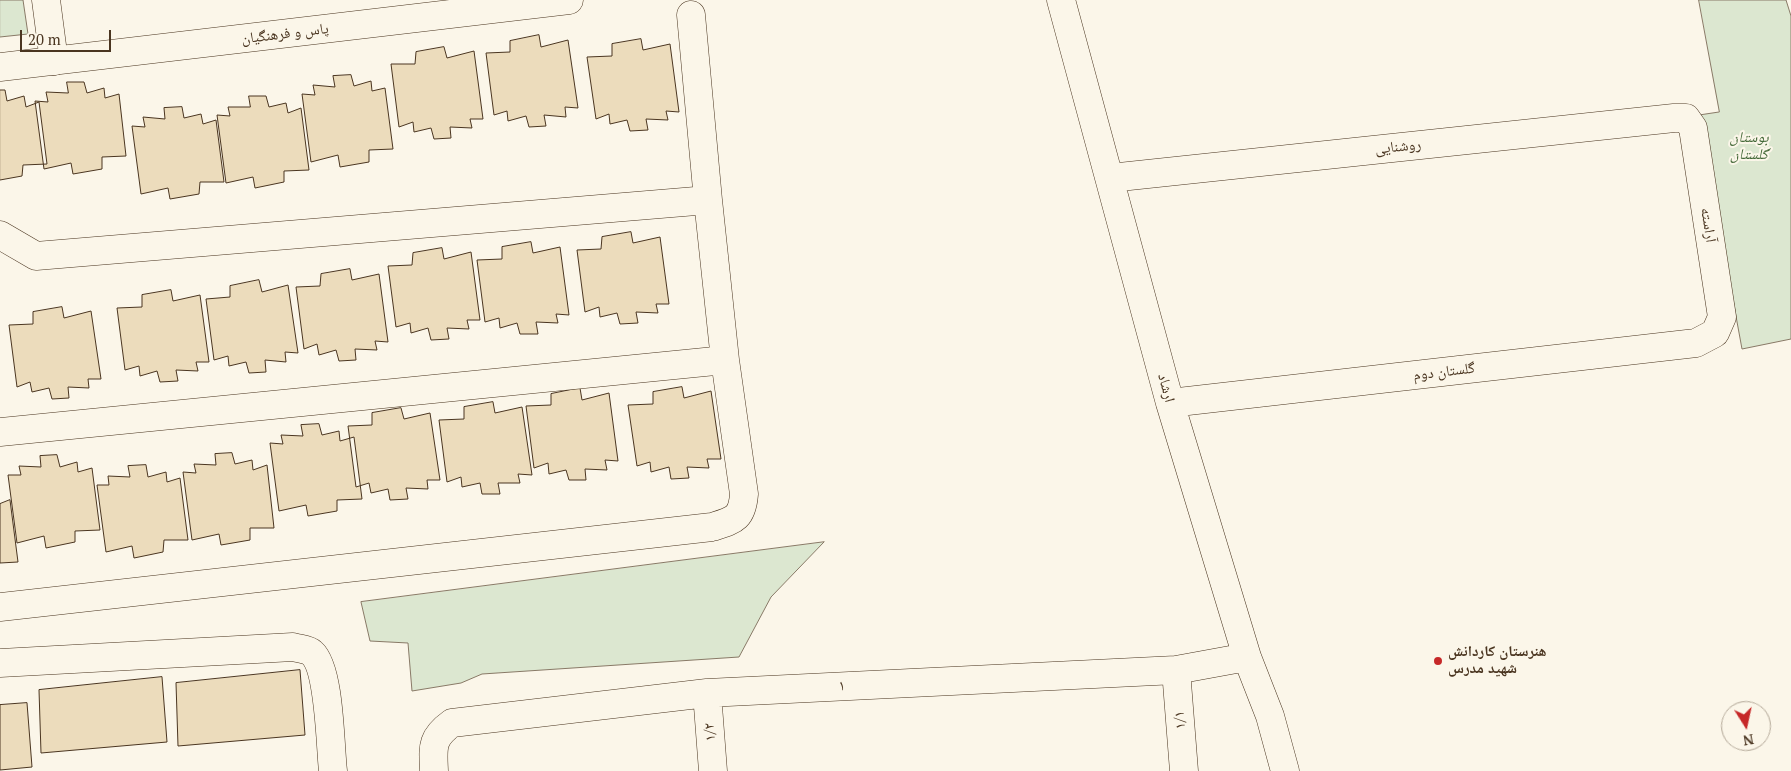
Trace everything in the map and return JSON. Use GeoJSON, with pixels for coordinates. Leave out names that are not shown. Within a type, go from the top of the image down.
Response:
{"type":"FeatureCollection","features":[{"type":"Feature","properties":{"kind":"street"},"geometry":{"type":"LineString","coordinates":[[46,0],[54,61]]}},
{"type":"Feature","properties":{"kind":"street","name":"پاس و فرهنگیان"},"geometry":{"type":"LineString","coordinates":[[0,67],[569,0]]}},
{"type":"Feature","properties":{"kind":"street","name":"ارشاد"},"geometry":{"type":"LineString","coordinates":[[1061,0],[1170,403],[1247,657],[1270,716],[1285,771]]}},
{"type":"Feature","properties":{"kind":"street"},"geometry":{"type":"LineString","coordinates":[[0,607],[712,528],[732,521],[743,509],[744,494],[725,360],[691,14]]}},
{"type":"Feature","properties":{"kind":"street","name":"روشنایی"},"geometry":{"type":"LineString","coordinates":[[1110,178],[1686,118]]}},
{"type":"Feature","properties":{"kind":"street","name":"آراسته"},"geometry":{"type":"LineString","coordinates":[[1686,118],[1693,128],[1722,318],[1715,333]]}},
{"type":"Feature","properties":{"kind":"street"},"geometry":{"type":"LineString","coordinates":[[0,235],[36,256],[708,200]]}},
{"type":"Feature","properties":{"kind":"street","name":"گلستان دوم"},"geometry":{"type":"LineString","coordinates":[[1170,403],[1696,342],[1715,333]]}},
{"type":"Feature","properties":{"kind":"street"},"geometry":{"type":"LineString","coordinates":[[0,432],[725,360]]}},
{"type":"Feature","properties":{"kind":"street"},"geometry":{"type":"LineString","coordinates":[[0,663],[293,647],[311,652],[319,663],[325,682],[332,771]]}},
{"type":"Feature","properties":{"kind":"street","name":"۱"},"geometry":{"type":"LineString","coordinates":[[434,771],[433,746],[440,732],[452,723],[706,693],[1176,670],[1247,657]]}},
{"type":"Feature","properties":{"kind":"street","name":"۱/۱"},"geometry":{"type":"LineString","coordinates":[[1176,670],[1184,771]]}},
{"type":"Feature","properties":{"kind":"street","name":"۱/۲"},"geometry":{"type":"LineString","coordinates":[[706,693],[713,771]]}},
{"type":"Feature","properties":{"kind":"green space"},"geometry":{"type":"Polygon","coordinates":[[[0,0],[23,0],[28,34],[0,37],[0,0]]]}},
{"type":"Feature","properties":{"kind":"green space","name":"بوستان گلستان"},"geometry":{"type":"Polygon","coordinates":[[[1699,0],[1786,0],[1791,16],[1791,339],[1742,349],[1699,115],[1719,112],[1699,0]]]}},
{"type":"Feature","properties":{"kind":"green space"},"geometry":{"type":"Polygon","coordinates":[[[824,542],[771,597],[739,657],[482,674],[461,683],[412,691],[408,643],[370,641],[361,602],[824,542]]]}},
{"type":"Feature","properties":{"kind":"building"},"geometry":{"type":"Polygon","coordinates":[[[539,35],[541,47],[568,40],[578,108],[565,107],[566,117],[544,115],[546,126],[529,127],[526,116],[508,121],[507,111],[494,115],[486,53],[510,52],[510,41],[539,35]]]}},
{"type":"Feature","properties":{"kind":"building"},"geometry":{"type":"Polygon","coordinates":[[[641,39],[643,50],[670,44],[679,112],[666,111],[668,120],[646,119],[648,130],[630,131],[627,120],[610,124],[609,114],[596,119],[587,57],[612,56],[612,44],[641,39]]]}},
{"type":"Feature","properties":{"kind":"building"},"geometry":{"type":"Polygon","coordinates":[[[444,47],[447,58],[474,51],[483,119],[470,119],[472,128],[450,127],[451,138],[434,139],[431,128],[414,132],[413,122],[399,127],[391,64],[415,64],[416,52],[444,47]]]}},
{"type":"Feature","properties":{"kind":"building"},"geometry":{"type":"Polygon","coordinates":[[[351,75],[354,86],[371,81],[372,91],[385,88],[393,149],[369,150],[369,162],[340,167],[338,155],[311,162],[302,94],[315,95],[313,85],[335,87],[333,76],[351,75]]]}},
{"type":"Feature","properties":{"kind":"building"},"geometry":{"type":"Polygon","coordinates":[[[67,82],[84,82],[87,93],[104,88],[105,98],[119,94],[126,156],[102,157],[102,169],[73,174],[71,163],[44,169],[35,101],[48,102],[46,92],[68,93],[67,82]]]}},
{"type":"Feature","properties":{"kind":"building"},"geometry":{"type":"Polygon","coordinates":[[[0,90],[5,90],[7,101],[24,96],[26,107],[39,102],[47,164],[23,165],[22,176],[0,180],[0,90]]]}},
{"type":"Feature","properties":{"kind":"building"},"geometry":{"type":"Polygon","coordinates":[[[249,96],[266,96],[269,107],[286,103],[288,113],[301,108],[309,170],[284,171],[284,182],[255,188],[253,177],[226,183],[217,115],[230,116],[228,107],[250,107],[249,96]]]}},
{"type":"Feature","properties":{"kind":"building"},"geometry":{"type":"Polygon","coordinates":[[[182,107],[184,118],[201,114],[203,124],[216,120],[224,182],[200,182],[199,194],[170,199],[168,188],[141,194],[132,126],[145,127],[143,117],[165,119],[164,108],[182,107]]]}},
{"type":"Feature","properties":{"kind":"building"},"geometry":{"type":"Polygon","coordinates":[[[631,232],[633,243],[660,237],[669,304],[656,304],[658,313],[636,312],[638,323],[620,324],[617,313],[600,317],[599,307],[585,312],[577,250],[601,249],[602,237],[631,232]]]}},
{"type":"Feature","properties":{"kind":"building"},"geometry":{"type":"Polygon","coordinates":[[[531,242],[533,253],[560,247],[569,315],[556,314],[558,323],[536,322],[538,334],[520,334],[517,323],[500,328],[499,318],[485,322],[477,260],[502,259],[502,247],[531,242]]]}},
{"type":"Feature","properties":{"kind":"building"},"geometry":{"type":"Polygon","coordinates":[[[442,248],[444,259],[471,252],[480,320],[467,320],[469,329],[447,328],[449,339],[431,340],[428,328],[411,333],[410,323],[396,327],[388,266],[412,265],[413,253],[442,248]]]}},
{"type":"Feature","properties":{"kind":"building"},"geometry":{"type":"Polygon","coordinates":[[[350,269],[352,280],[379,274],[388,342],[375,341],[377,350],[355,349],[356,360],[339,361],[336,350],[319,355],[317,344],[304,349],[296,287],[320,286],[321,274],[350,269]]]}},
{"type":"Feature","properties":{"kind":"building"},"geometry":{"type":"Polygon","coordinates":[[[259,280],[262,292],[288,285],[298,353],[285,352],[286,362],[265,360],[266,372],[249,373],[246,362],[229,366],[228,356],[214,360],[206,299],[230,297],[230,286],[259,280]]]}},
{"type":"Feature","properties":{"kind":"building"},"geometry":{"type":"Polygon","coordinates":[[[171,290],[173,301],[200,295],[209,362],[196,362],[198,371],[176,370],[178,381],[160,382],[157,371],[140,376],[139,366],[125,370],[117,308],[142,307],[142,295],[171,290]]]}},
{"type":"Feature","properties":{"kind":"building"},"geometry":{"type":"Polygon","coordinates":[[[62,307],[64,318],[91,311],[101,379],[88,379],[89,388],[68,387],[69,398],[52,399],[49,388],[32,392],[30,382],[17,387],[9,325],[33,324],[33,312],[62,307]]]}},
{"type":"Feature","properties":{"kind":"building"},"geometry":{"type":"Polygon","coordinates":[[[682,387],[684,398],[711,391],[721,459],[707,459],[709,468],[687,467],[689,478],[671,479],[669,467],[651,472],[650,462],[637,466],[628,405],[653,404],[653,392],[682,387]]]}},
{"type":"Feature","properties":{"kind":"building"},"geometry":{"type":"Polygon","coordinates":[[[580,388],[582,400],[609,393],[618,461],[605,460],[607,470],[585,469],[586,480],[569,480],[566,470],[549,474],[548,463],[534,468],[526,406],[551,405],[551,394],[580,388]]]}},
{"type":"Feature","properties":{"kind":"building"},"geometry":{"type":"Polygon","coordinates":[[[493,402],[495,413],[522,407],[532,475],[518,474],[520,483],[498,483],[500,494],[482,494],[480,483],[462,487],[461,477],[447,482],[439,420],[464,419],[464,407],[493,402]]]}},
{"type":"Feature","properties":{"kind":"building"},"geometry":{"type":"Polygon","coordinates":[[[401,408],[404,419],[430,413],[440,480],[427,480],[428,489],[406,488],[408,499],[390,500],[388,489],[371,493],[369,483],[356,487],[348,426],[372,425],[372,413],[401,408]]]}},
{"type":"Feature","properties":{"kind":"building"},"geometry":{"type":"Polygon","coordinates":[[[319,424],[322,435],[339,431],[340,441],[354,437],[362,499],[337,500],[337,511],[308,516],[306,505],[279,511],[270,443],[283,444],[281,435],[303,436],[301,425],[319,424]]]}},
{"type":"Feature","properties":{"kind":"building"},"geometry":{"type":"Polygon","coordinates":[[[232,453],[235,464],[252,460],[253,470],[267,465],[274,528],[250,528],[250,540],[221,545],[219,534],[192,540],[183,472],[196,473],[194,464],[216,465],[215,454],[232,453]]]}},
{"type":"Feature","properties":{"kind":"building"},"geometry":{"type":"Polygon","coordinates":[[[57,455],[60,467],[77,462],[78,472],[92,468],[100,530],[75,531],[75,542],[46,548],[44,536],[17,543],[8,475],[21,475],[19,466],[41,467],[40,456],[57,455]]]}},
{"type":"Feature","properties":{"kind":"building"},"geometry":{"type":"Polygon","coordinates":[[[146,465],[148,477],[166,472],[167,482],[180,478],[188,540],[164,540],[163,552],[134,558],[132,546],[106,552],[97,485],[109,485],[108,476],[130,477],[128,466],[146,465]]]}},
{"type":"Feature","properties":{"kind":"building"},"geometry":{"type":"Polygon","coordinates":[[[10,500],[18,562],[0,563],[0,504],[10,500]]]}},
{"type":"Feature","properties":{"kind":"building"},"geometry":{"type":"Polygon","coordinates":[[[300,670],[305,735],[178,746],[176,683],[300,670]]]}},
{"type":"Feature","properties":{"kind":"building"},"geometry":{"type":"Polygon","coordinates":[[[162,677],[167,742],[41,753],[39,690],[162,677]]]}},
{"type":"Feature","properties":{"kind":"building"},"geometry":{"type":"Polygon","coordinates":[[[27,703],[32,767],[0,770],[0,705],[27,703]]]}},
{"type":"Feature","properties":{"kind":"place","name":"هنرستان کاردانش شهید مدرس"},"geometry":{"type":"Point","coordinates":[1438,661]}}]}
